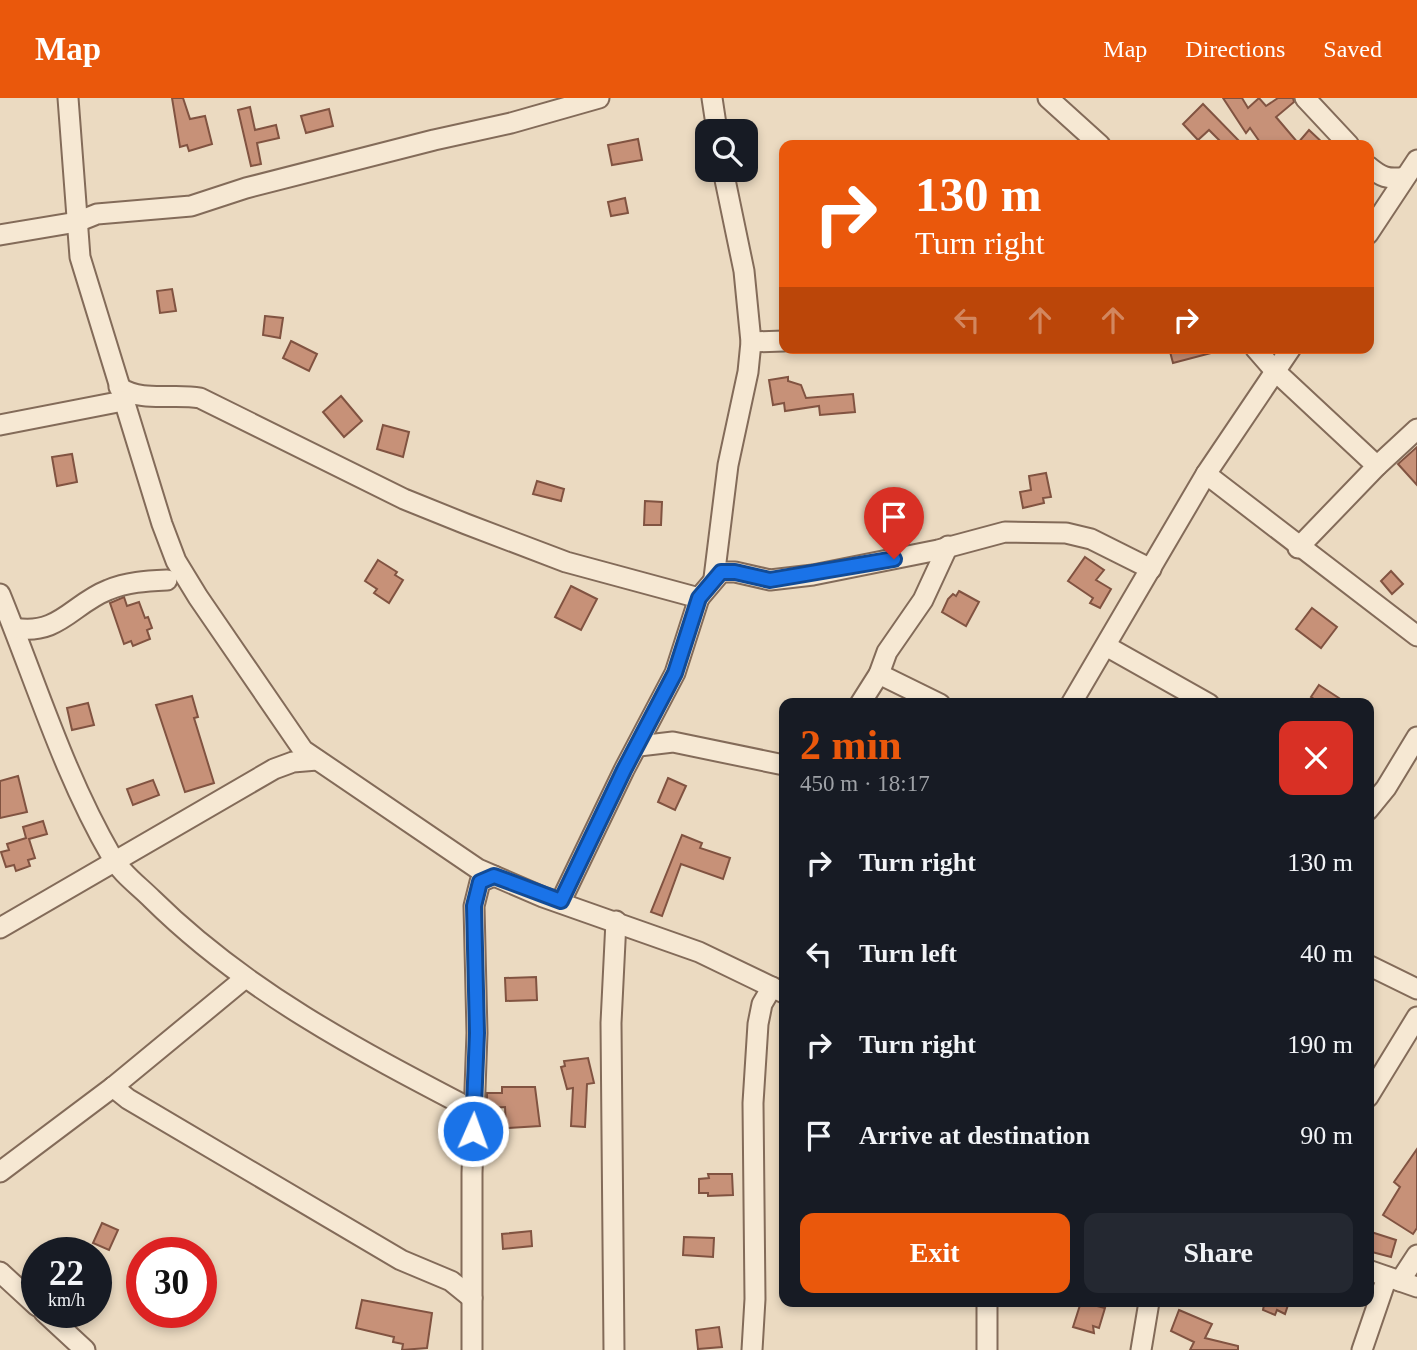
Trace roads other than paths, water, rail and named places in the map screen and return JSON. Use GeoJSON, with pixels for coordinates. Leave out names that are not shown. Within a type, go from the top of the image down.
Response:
{"type":"FeatureCollection","features":[{"type":"Feature","properties":{"kind":"street"},"geometry":{"type":"LineString","coordinates":[[68,98],[80,257],[121,394],[176,561],[270,705],[303,750],[466,862],[494,876],[699,952],[769,991],[758,1024],[753,1103],[755,1299],[752,1350]]}},
{"type":"Feature","properties":{"kind":"street"},"geometry":{"type":"LineString","coordinates":[[0,235],[77,222],[97,214],[191,206],[257,185],[434,139],[511,123],[599,98]]}},
{"type":"Feature","properties":{"kind":"street"},"geometry":{"type":"LineString","coordinates":[[712,98],[715,119]]}},
{"type":"Feature","properties":{"kind":"street"},"geometry":{"type":"LineString","coordinates":[[1048,98],[1094,140]]}},
{"type":"Feature","properties":{"kind":"street"},"geometry":{"type":"LineString","coordinates":[[1305,98],[1344,140]]}},
{"type":"Feature","properties":{"kind":"street"},"geometry":{"type":"LineString","coordinates":[[1374,225],[1417,160]]}},
{"type":"Feature","properties":{"kind":"street"},"geometry":{"type":"LineString","coordinates":[[1374,171],[1381,177],[1392,180],[1405,177]]}},
{"type":"Feature","properties":{"kind":"street"},"geometry":{"type":"LineString","coordinates":[[714,578],[728,465],[748,372],[751,342],[744,271],[725,182]]}},
{"type":"Feature","properties":{"kind":"street"},"geometry":{"type":"LineString","coordinates":[[751,342],[779,341]]}},
{"type":"Feature","properties":{"kind":"street"},"geometry":{"type":"LineString","coordinates":[[1260,354],[1377,466]]}},
{"type":"Feature","properties":{"kind":"street"},"geometry":{"type":"LineString","coordinates":[[1075,698],[1206,474],[1287,354]]}},
{"type":"Feature","properties":{"kind":"street"},"geometry":{"type":"LineString","coordinates":[[0,425],[121,394],[170,394],[200,398],[404,499],[466,524],[566,562],[699,598]]}},
{"type":"Feature","properties":{"kind":"street"},"geometry":{"type":"LineString","coordinates":[[1298,548],[1377,466],[1417,429]]}},
{"type":"Feature","properties":{"kind":"street"},"geometry":{"type":"LineString","coordinates":[[1206,474],[1298,548],[1417,636]]}},
{"type":"Feature","properties":{"kind":"street"},"geometry":{"type":"LineString","coordinates":[[561,901],[624,770],[639,746],[675,673],[699,598],[721,572],[735,572],[770,580],[813,575],[948,547],[1005,532],[1066,533],[1091,539],[1151,569]]}},
{"type":"Feature","properties":{"kind":"street"},"geometry":{"type":"LineString","coordinates":[[864,698],[879,674],[887,652],[923,600],[948,547]]}},
{"type":"Feature","properties":{"kind":"street"},"geometry":{"type":"LineString","coordinates":[[10,632],[46,627],[68,617],[104,591],[128,582],[167,580]]}},
{"type":"Feature","properties":{"kind":"street"},"geometry":{"type":"LineString","coordinates":[[0,594],[10,632],[69,768],[113,860],[172,919],[244,979],[312,1022],[473,1110]]}},
{"type":"Feature","properties":{"kind":"street"},"geometry":{"type":"LineString","coordinates":[[1106,646],[1198,698]]}},
{"type":"Feature","properties":{"kind":"street"},"geometry":{"type":"LineString","coordinates":[[879,674],[928,698]]}},
{"type":"Feature","properties":{"kind":"street"},"geometry":{"type":"LineString","coordinates":[[1374,799],[1386,788],[1417,737]]}},
{"type":"Feature","properties":{"kind":"street"},"geometry":{"type":"LineString","coordinates":[[639,746],[673,742],[779,764]]}},
{"type":"Feature","properties":{"kind":"street"},"geometry":{"type":"LineString","coordinates":[[0,928],[274,769],[293,762],[317,760]]}},
{"type":"Feature","properties":{"kind":"street"},"geometry":{"type":"LineString","coordinates":[[466,862],[476,890],[477,1033],[473,1110],[472,1350]]}},
{"type":"Feature","properties":{"kind":"street"},"geometry":{"type":"LineString","coordinates":[[476,890],[480,882],[494,876]]}},
{"type":"Feature","properties":{"kind":"street"},"geometry":{"type":"LineString","coordinates":[[614,1350],[611,1023],[617,921]]}},
{"type":"Feature","properties":{"kind":"street"},"geometry":{"type":"LineString","coordinates":[[1374,968],[1417,989]]}},
{"type":"Feature","properties":{"kind":"street"},"geometry":{"type":"LineString","coordinates":[[0,1172],[113,1087],[244,979]]}},
{"type":"Feature","properties":{"kind":"street"},"geometry":{"type":"LineString","coordinates":[[1374,1087],[1417,1017]]}},
{"type":"Feature","properties":{"kind":"street"},"geometry":{"type":"LineString","coordinates":[[113,1087],[128,1100],[377,1246],[452,1281],[472,1298]]}},
{"type":"Feature","properties":{"kind":"street"},"geometry":{"type":"LineString","coordinates":[[1362,1350],[1393,1279],[1417,1255]]}},
{"type":"Feature","properties":{"kind":"street"},"geometry":{"type":"LineString","coordinates":[[0,1272],[21,1291]]}},
{"type":"Feature","properties":{"kind":"street"},"geometry":{"type":"LineString","coordinates":[[987,1307],[987,1350]]}},
{"type":"Feature","properties":{"kind":"street"},"geometry":{"type":"LineString","coordinates":[[1141,1350],[1148,1307]]}},
{"type":"Feature","properties":{"kind":"street"},"geometry":{"type":"LineString","coordinates":[[61,1328],[85,1350]]}}]}
